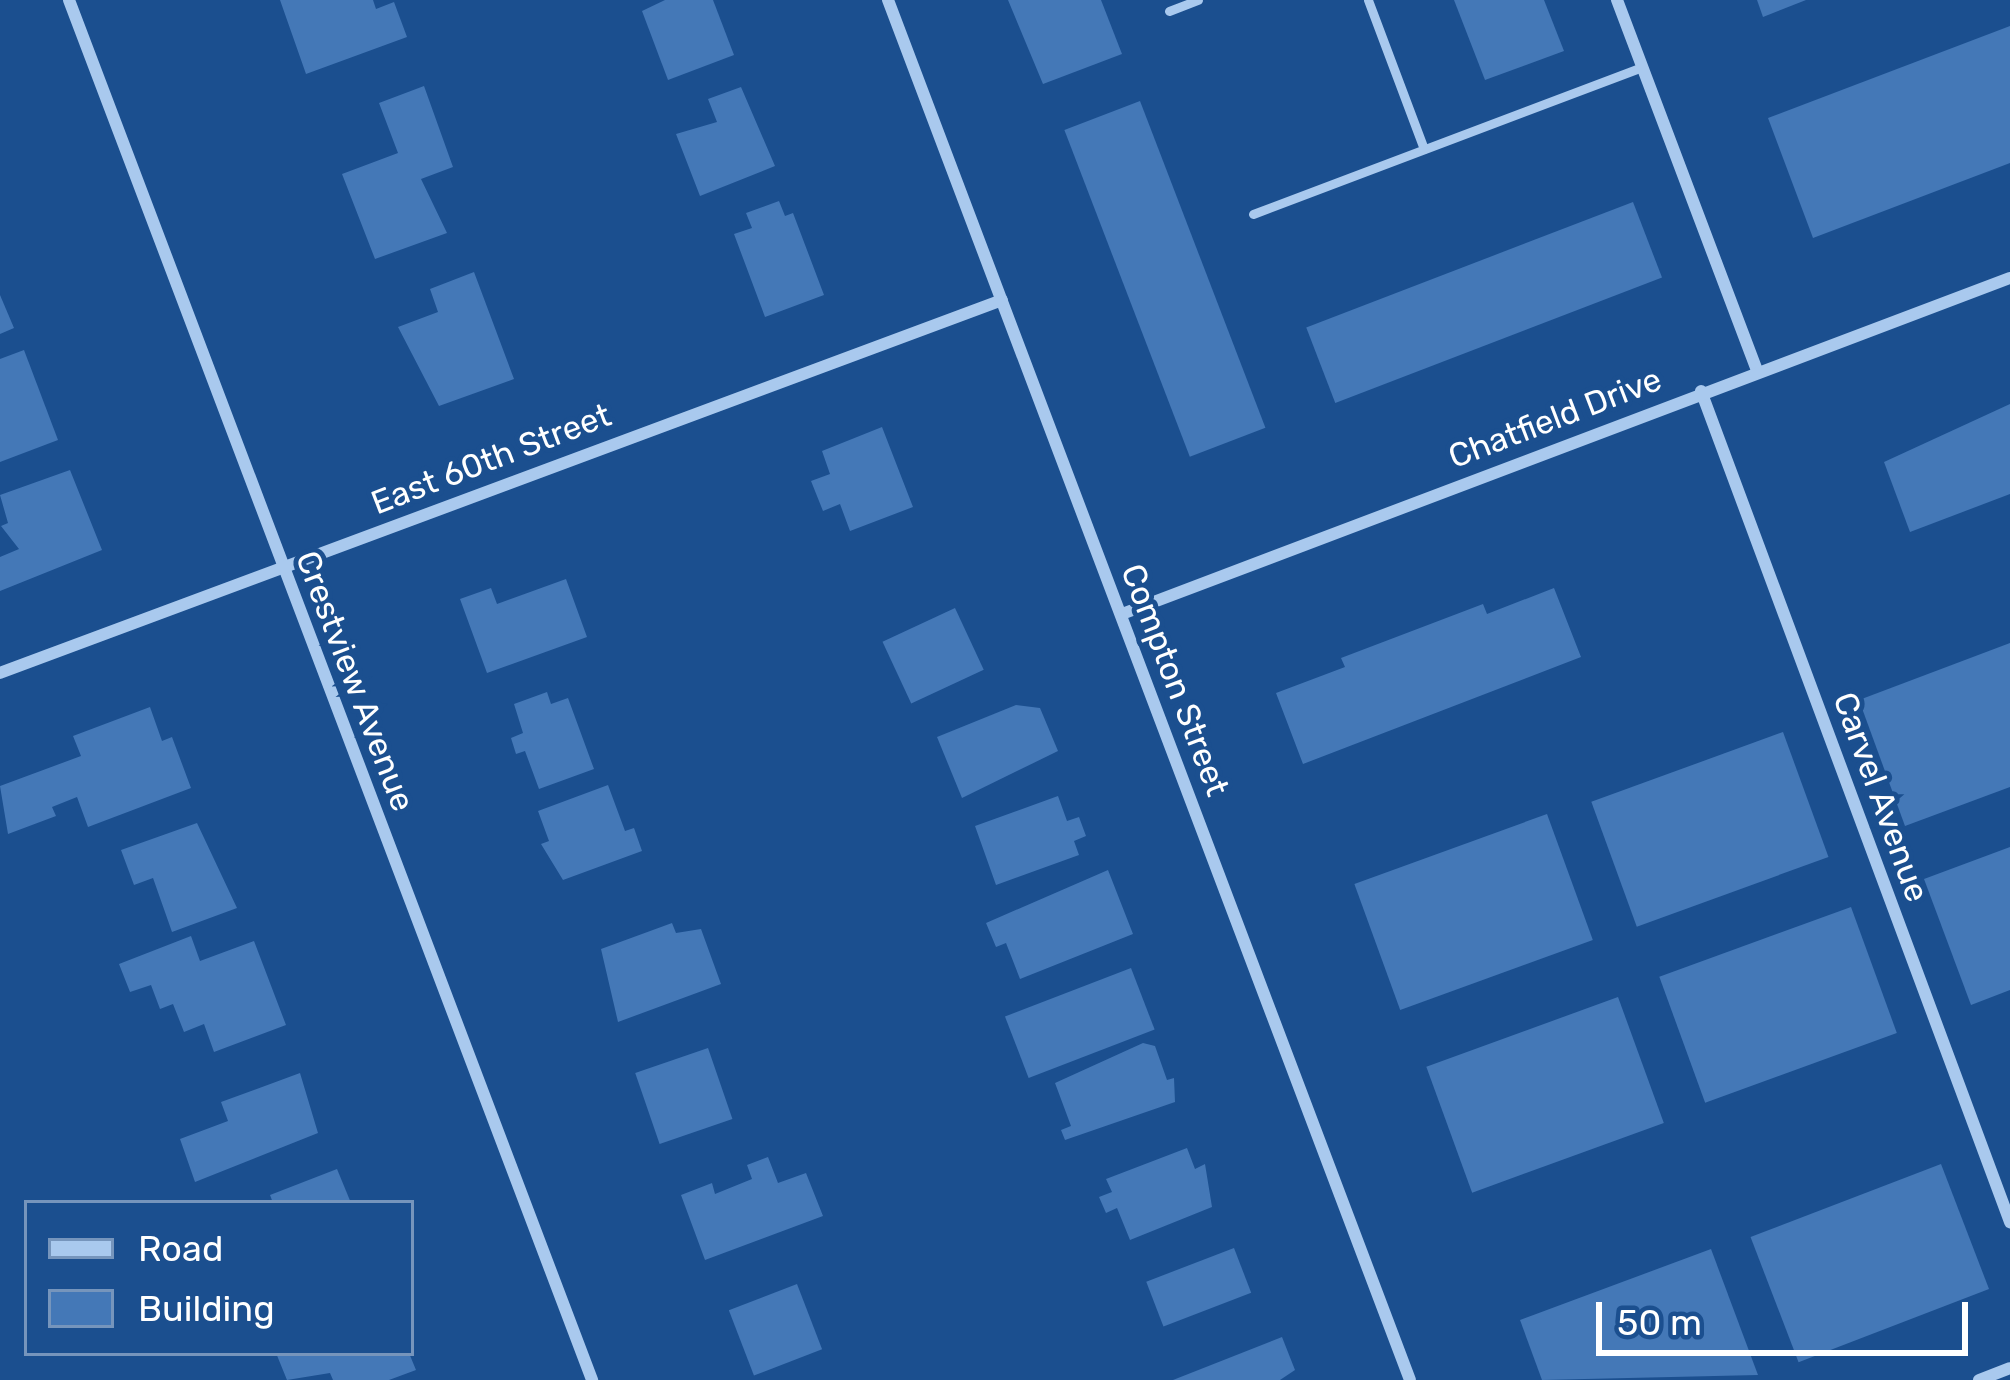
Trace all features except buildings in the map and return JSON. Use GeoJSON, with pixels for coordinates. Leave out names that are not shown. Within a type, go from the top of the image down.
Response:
{"type":"FeatureCollection","features":[{"type":"Feature","properties":{"kind":"street","name":"Crestview Avenue"},"geometry":{"type":"LineString","coordinates":[[69,0],[592,1380]]}},
{"type":"Feature","properties":{"kind":"street","name":"Compton Street"},"geometry":{"type":"LineString","coordinates":[[888,0],[1410,1380]]}},
{"type":"Feature","properties":{"kind":"street"},"geometry":{"type":"LineString","coordinates":[[1617,0],[1757,370]]}},
{"type":"Feature","properties":{"kind":"street","name":"Chatfield Drive"},"geometry":{"type":"LineString","coordinates":[[1122,614],[1701,391],[2010,278]]}},
{"type":"Feature","properties":{"kind":"street","name":"East 60th Street"},"geometry":{"type":"LineString","coordinates":[[0,673],[1002,300]]}},
{"type":"Feature","properties":{"kind":"street","name":"Carvel Avenue"},"geometry":{"type":"LineString","coordinates":[[1701,391],[2010,1222]]}},
{"type":"Feature","properties":{"kind":"street"},"geometry":{"type":"LineString","coordinates":[[1979,1380],[2010,1368]]}},
{"type":"Feature","properties":{"kind":"lane"},"geometry":{"type":"LineString","coordinates":[[1169,11],[1198,0]]}},
{"type":"Feature","properties":{"kind":"lane"},"geometry":{"type":"LineString","coordinates":[[1369,0],[1424,149]]}},
{"type":"Feature","properties":{"kind":"lane"},"geometry":{"type":"LineString","coordinates":[[1253,214],[1642,67]]}}]}
